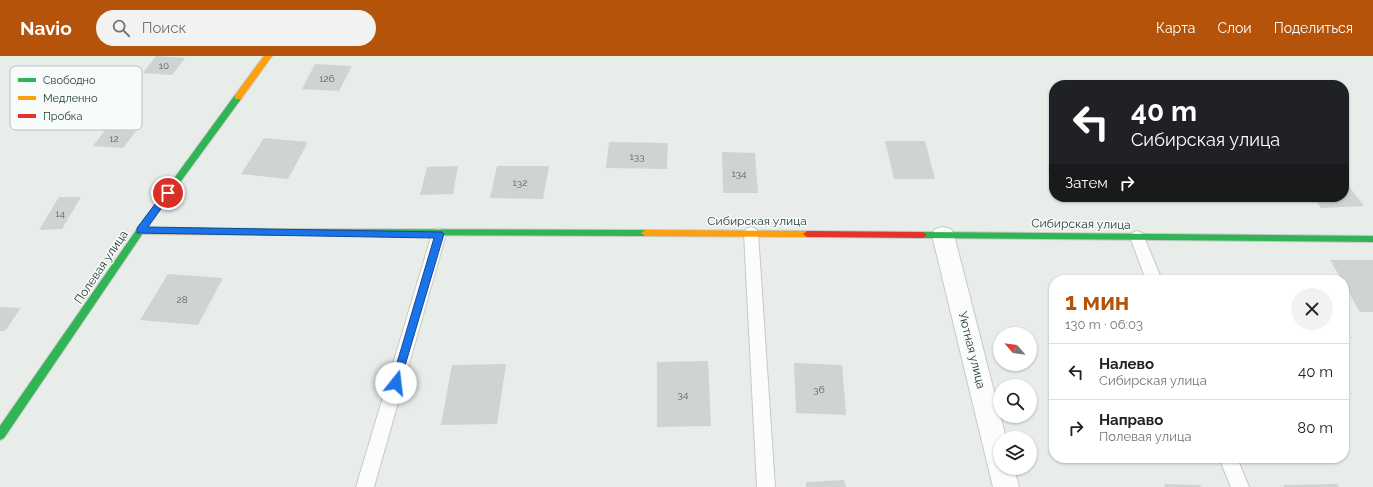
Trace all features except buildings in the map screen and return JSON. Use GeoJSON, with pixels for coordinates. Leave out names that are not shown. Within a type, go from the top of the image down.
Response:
{"type":"FeatureCollection","features":[{"type":"Feature","properties":{"kind":"street","name":"Полевая улица"},"geometry":{"type":"LineString","coordinates":[[0,435],[140,231],[268,56]]}},
{"type":"Feature","properties":{"kind":"street","name":"Сибирская улица"},"geometry":{"type":"LineString","coordinates":[[140,231],[439,234],[751,233],[1373,239]]}},
{"type":"Feature","properties":{"kind":"street","name":"Уютная улица"},"geometry":{"type":"LineString","coordinates":[[943,235],[993,437]]}},
{"type":"Feature","properties":{"kind":"street"},"geometry":{"type":"LineString","coordinates":[[1003,475],[1006,487]]}},
{"type":"Feature","properties":{"kind":"lane"},"geometry":{"type":"LineString","coordinates":[[751,233],[766,487]]}},
{"type":"Feature","properties":{"kind":"lane"},"geometry":{"type":"LineString","coordinates":[[365,487],[439,234]]}},
{"type":"Feature","properties":{"kind":"lane"},"geometry":{"type":"LineString","coordinates":[[1137,237],[1152,275]]}},
{"type":"Feature","properties":{"kind":"lane"},"geometry":{"type":"LineString","coordinates":[[1230,463],[1240,487]]}},
{"type":"Feature","properties":{"kind":"traffic: fast"},"geometry":{"type":"LineString","coordinates":[[0,435],[140,231],[238,97]]}},
{"type":"Feature","properties":{"kind":"traffic: fast"},"geometry":{"type":"LineString","coordinates":[[286,232],[645,233]]}},
{"type":"Feature","properties":{"kind":"traffic: fast"},"geometry":{"type":"LineString","coordinates":[[923,235],[1373,239]]}},
{"type":"Feature","properties":{"kind":"traffic: slow"},"geometry":{"type":"LineString","coordinates":[[238,97],[268,56]]}},
{"type":"Feature","properties":{"kind":"traffic: slow"},"geometry":{"type":"LineString","coordinates":[[140,231],[286,232]]}},
{"type":"Feature","properties":{"kind":"traffic: slow"},"geometry":{"type":"LineString","coordinates":[[645,233],[807,234]]}},
{"type":"Feature","properties":{"kind":"traffic: jam"},"geometry":{"type":"LineString","coordinates":[[807,234],[923,235]]}},
{"type":"Feature","properties":{"kind":"route"},"geometry":{"type":"LineString","coordinates":[[168,193],[140,231],[439,234],[396,383]]}}]}
